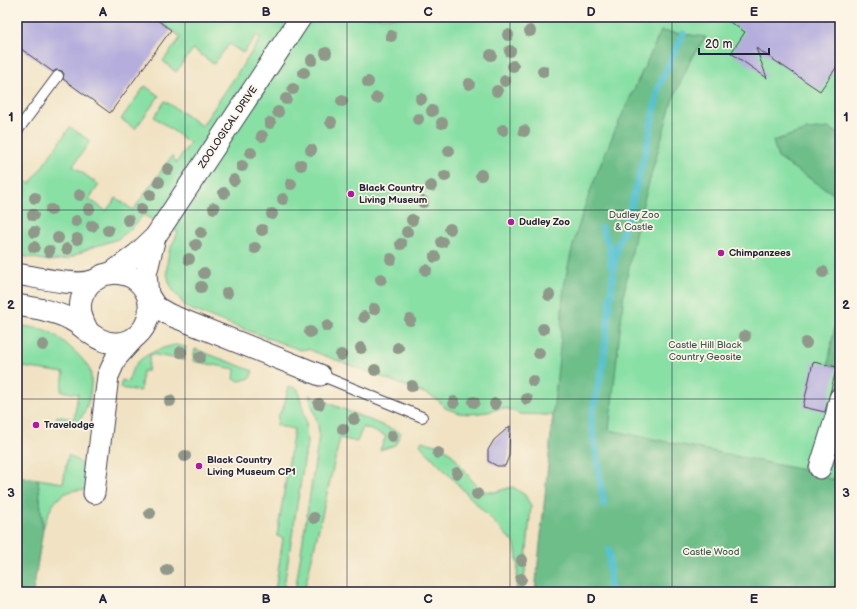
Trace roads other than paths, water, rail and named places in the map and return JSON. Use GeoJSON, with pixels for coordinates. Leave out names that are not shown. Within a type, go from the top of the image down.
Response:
{"type":"FeatureCollection","features":[{"type":"Feature","properties":{"kind":"street","name":"ZOOLOGICAL DRIVE"},"geometry":{"type":"LineString","coordinates":[[101,277],[137,254],[154,236],[301,17]]}},
{"type":"Feature","properties":{"kind":"street","name":"ZOOLOGICAL DRIVE"},"geometry":{"type":"LineString","coordinates":[[148,296],[146,274],[154,236]]}},
{"type":"Feature","properties":{"kind":"street"},"geometry":{"type":"LineString","coordinates":[[17,274],[67,282],[122,274],[133,278],[142,286],[156,307],[186,321],[320,375]]}},
{"type":"Feature","properties":{"kind":"street"},"geometry":{"type":"LineString","coordinates":[[101,277],[86,289],[81,300],[81,318],[102,352],[108,376]]}},
{"type":"Feature","properties":{"kind":"street"},"geometry":{"type":"LineString","coordinates":[[94,493],[108,376],[116,358],[144,328],[149,316],[150,307],[148,296]]}},
{"type":"Feature","properties":{"kind":"street"},"geometry":{"type":"LineString","coordinates":[[17,305],[40,309],[69,318],[102,341],[114,343],[123,343],[158,324],[186,321]]}},
{"type":"Feature","properties":{"kind":"street"},"geometry":{"type":"LineString","coordinates":[[820,468],[836,417],[840,398]]}},
{"type":"Feature","properties":{"kind":"lane"},"geometry":{"type":"LineString","coordinates":[[17,131],[58,76]]}},
{"type":"Feature","properties":{"kind":"lane"},"geometry":{"type":"LineString","coordinates":[[320,375],[422,417]]}},
{"type":"Feature","properties":{"kind":"waterway"},"geometry":{"type":"LineString","coordinates":[[604,505],[591,420],[603,364],[617,247],[627,221],[646,150],[659,86],[683,34]]}},
{"type":"Feature","properties":{"kind":"waterway"},"geometry":{"type":"LineString","coordinates":[[602,228],[609,246],[611,266]]}},
{"type":"Feature","properties":{"kind":"waterway"},"geometry":{"type":"LineString","coordinates":[[609,550],[610,592]]}},
{"type":"Feature","properties":{"kind":"place","name":"Black Country Living Museum"},"geometry":{"type":"Point","coordinates":[351,194]}},
{"type":"Feature","properties":{"kind":"place","name":"Dudley Zoo"},"geometry":{"type":"Point","coordinates":[511,222]}},
{"type":"Feature","properties":{"kind":"place","name":"Chimpanzees"},"geometry":{"type":"Point","coordinates":[721,253]}},
{"type":"Feature","properties":{"kind":"place","name":"Travelodge"},"geometry":{"type":"Point","coordinates":[36,425]}},
{"type":"Feature","properties":{"kind":"place","name":"Black Country Living Museum CP1"},"geometry":{"type":"Point","coordinates":[199,466]}},
{"type":"Feature","properties":{"kind":"park label","name":"Dudley Zoo & Castle"},"geometry":{"type":"Point","coordinates":[634,220]}},
{"type":"Feature","properties":{"kind":"park label","name":"Castle Hill Black Country Geosite"},"geometry":{"type":"Point","coordinates":[705,350]}},
{"type":"Feature","properties":{"kind":"park label","name":"Castle Wood"},"geometry":{"type":"Point","coordinates":[711,552]}}]}
